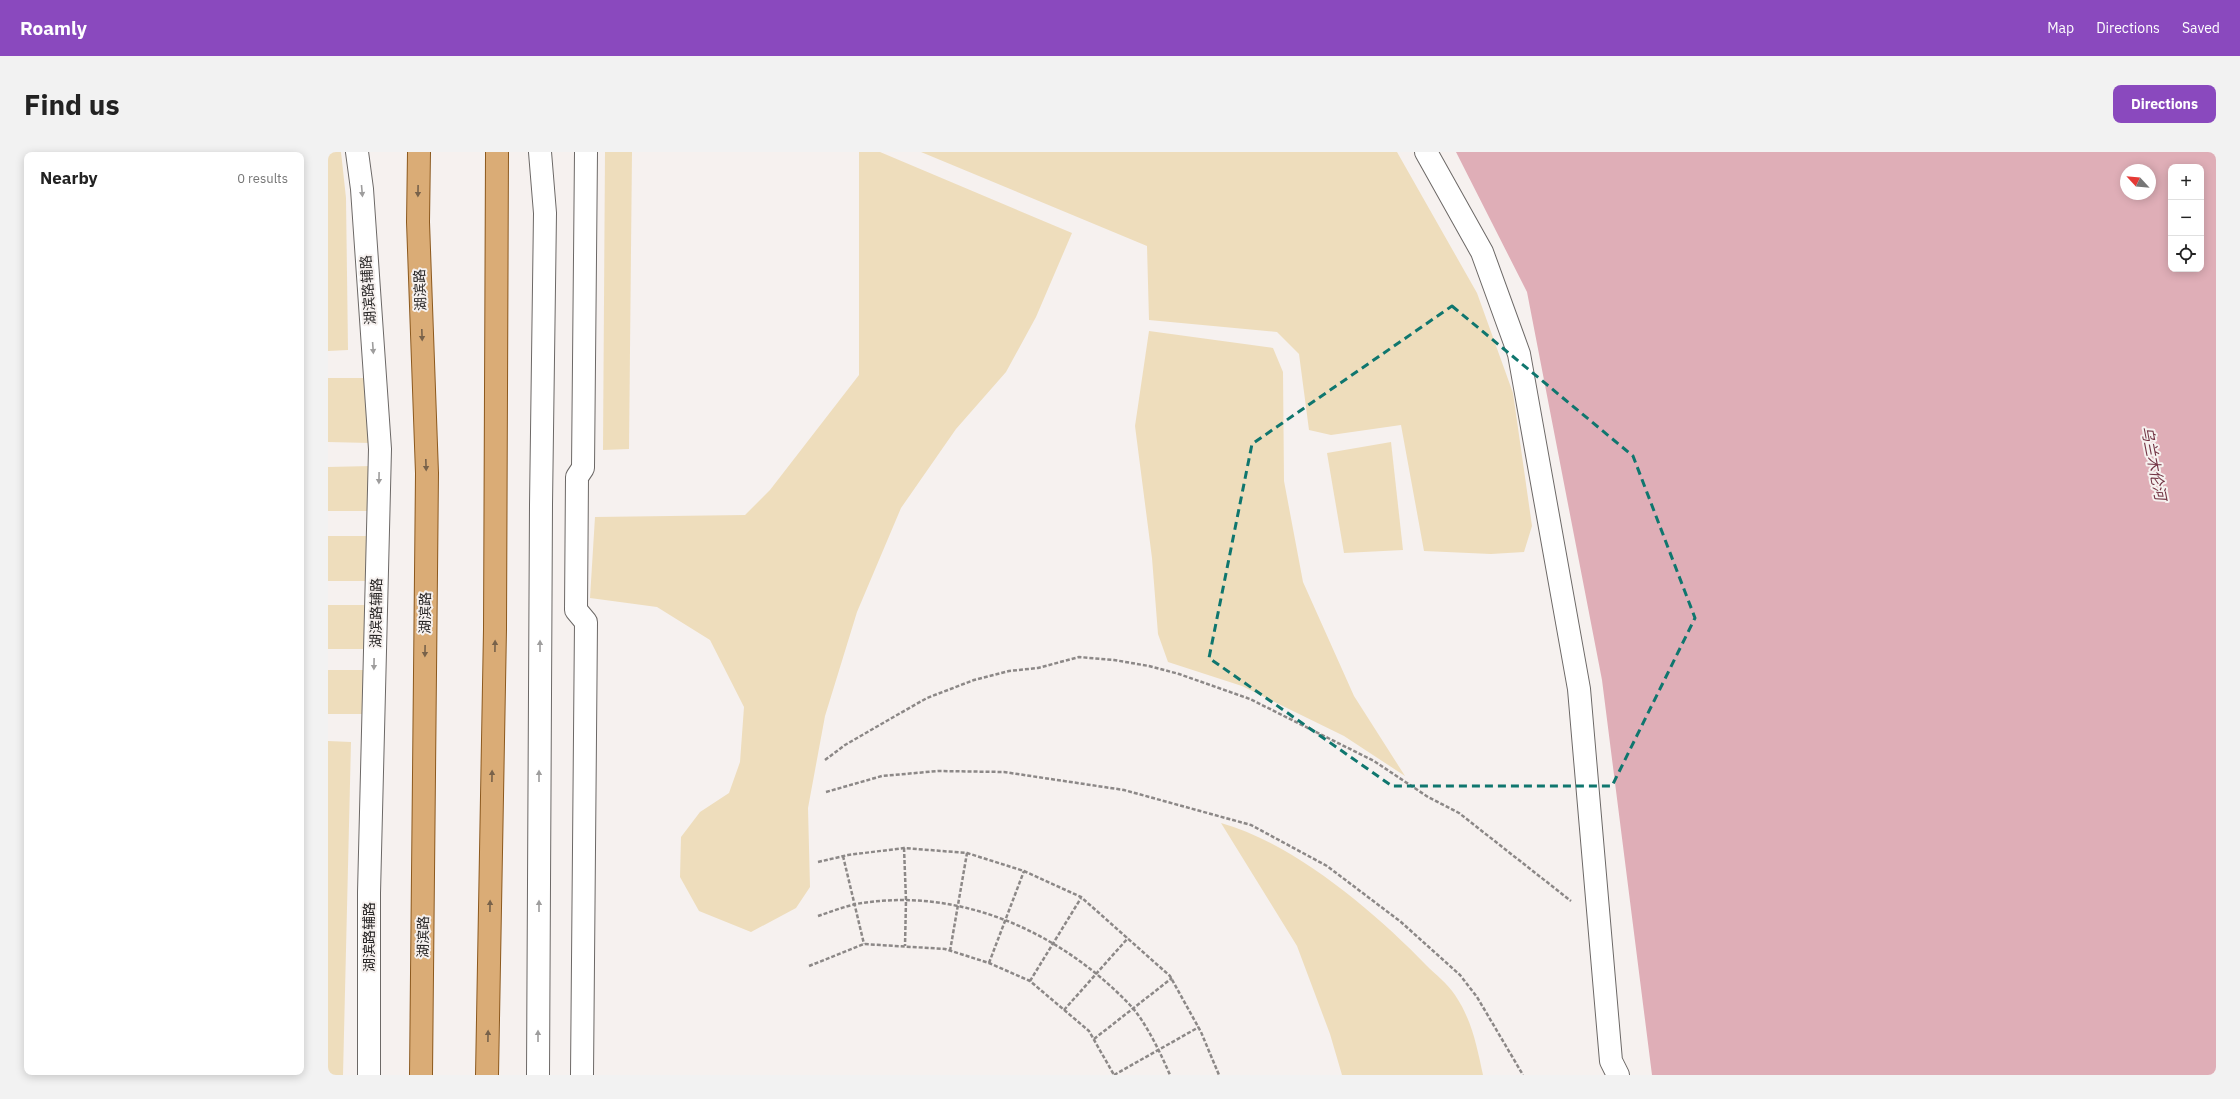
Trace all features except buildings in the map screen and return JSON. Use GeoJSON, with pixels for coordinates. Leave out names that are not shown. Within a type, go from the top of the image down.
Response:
{"type":"FeatureCollection","features":[{"type":"Feature","properties":{"kind":"main road","name":"湖滨路"},"geometry":{"type":"LineString","coordinates":[[419,152],[418,222],[427,472],[421,1075]]}},
{"type":"Feature","properties":{"kind":"main road"},"geometry":{"type":"LineString","coordinates":[[487,1075],[495,629],[497,152]]}},
{"type":"Feature","properties":{"kind":"street","name":"湖滨路辅路"},"geometry":{"type":"LineString","coordinates":[[357,152],[362,197],[380,449],[369,893],[368,1075]]}},
{"type":"Feature","properties":{"kind":"street"},"geometry":{"type":"LineString","coordinates":[[538,1075],[541,513],[545,213],[540,152]]}},
{"type":"Feature","properties":{"kind":"street"},"geometry":{"type":"LineString","coordinates":[[582,1075],[586,622],[576,610],[577,477],[583,468],[586,152]]}},
{"type":"Feature","properties":{"kind":"street"},"geometry":{"type":"LineString","coordinates":[[1426,152],[1482,252],[1519,354],[1579,689],[1611,1061],[1618,1075]]}},
{"type":"Feature","properties":{"kind":"path"},"geometry":{"type":"LineString","coordinates":[[825,760],[845,745],[927,698],[974,680],[1008,671],[1038,668],[1079,657],[1114,660],[1149,666],[1179,674],[1250,699],[1374,761],[1428,797],[1459,813],[1564,894],[1599,924]]}},
{"type":"Feature","properties":{"kind":"path"},"geometry":{"type":"LineString","coordinates":[[826,792],[882,776],[938,771],[1004,772],[1124,790],[1252,825],[1327,866],[1401,922],[1460,975],[1477,997],[1523,1075]]}},
{"type":"Feature","properties":{"kind":"path"},"geometry":{"type":"LineString","coordinates":[[904,848],[906,900],[905,946]]}},
{"type":"Feature","properties":{"kind":"path"},"geometry":{"type":"LineString","coordinates":[[818,862],[843,856],[904,848],[967,853],[1024,871],[1081,897],[1172,978],[1199,1027],[1219,1075]]}},
{"type":"Feature","properties":{"kind":"path"},"geometry":{"type":"LineString","coordinates":[[950,951],[960,905],[967,853]]}},
{"type":"Feature","properties":{"kind":"path"},"geometry":{"type":"LineString","coordinates":[[843,856],[856,904],[864,944]]}},
{"type":"Feature","properties":{"kind":"path"},"geometry":{"type":"LineString","coordinates":[[989,963],[1024,871]]}},
{"type":"Feature","properties":{"kind":"path"},"geometry":{"type":"LineString","coordinates":[[1030,981],[1081,897]]}},
{"type":"Feature","properties":{"kind":"path"},"geometry":{"type":"LineString","coordinates":[[818,916],[856,904],[906,900],[960,905],[1005,918],[1054,942],[1095,974],[1133,1009],[1159,1050],[1170,1075]]}},
{"type":"Feature","properties":{"kind":"path"},"geometry":{"type":"LineString","coordinates":[[1064,1010],[1128,938]]}},
{"type":"Feature","properties":{"kind":"path"},"geometry":{"type":"LineString","coordinates":[[810,966],[864,944],[905,946],[950,951],[989,963],[1030,981],[1089,1030],[1114,1075],[1199,1027]]}},
{"type":"Feature","properties":{"kind":"path"},"geometry":{"type":"LineString","coordinates":[[1094,1039],[1172,978]]}},
{"type":"Feature","properties":{"kind":"highlighted area"},"geometry":{"type":"Polygon","coordinates":[[[1452,306],[1633,456],[1695,618],[1612,786],[1392,786],[1209,658],[1252,444],[1452,306]]]}},
{"type":"Feature","properties":{"kind":"shaded area"},"geometry":{"type":"Polygon","coordinates":[[[328,152],[341,152],[346,198],[348,350],[328,351],[328,152]]]}},
{"type":"Feature","properties":{"kind":"shaded area"},"geometry":{"type":"Polygon","coordinates":[[[605,152],[632,152],[629,449],[603,450],[605,152]]]}},
{"type":"Feature","properties":{"kind":"shaded area"},"geometry":{"type":"Polygon","coordinates":[[[859,152],[880,152],[1072,233],[1036,317],[1006,372],[956,429],[901,508],[857,612],[825,716],[808,808],[810,887],[796,908],[751,932],[699,911],[680,877],[681,837],[700,812],[729,793],[740,762],[744,707],[710,640],[657,607],[590,598],[595,517],[745,515],[770,490],[859,375],[859,152]]]}},
{"type":"Feature","properties":{"kind":"shaded area"},"geometry":{"type":"Polygon","coordinates":[[[921,152],[1397,152],[1477,293],[1513,393],[1532,526],[1524,552],[1491,554],[1424,551],[1401,425],[1331,435],[1309,430],[1299,354],[1277,332],[1149,320],[1147,246],[921,152]]]}},
{"type":"Feature","properties":{"kind":"shaded area"},"geometry":{"type":"Polygon","coordinates":[[[1149,331],[1273,348],[1283,372],[1284,481],[1303,582],[1354,696],[1405,776],[1344,736],[1242,686],[1168,662],[1158,634],[1152,558],[1135,426],[1149,331]]]}},
{"type":"Feature","properties":{"kind":"shaded area"},"geometry":{"type":"Polygon","coordinates":[[[328,378],[365,378],[370,443],[328,442],[328,378]]]}},
{"type":"Feature","properties":{"kind":"shaded area"},"geometry":{"type":"Polygon","coordinates":[[[1391,442],[1403,550],[1344,553],[1327,453],[1391,442]]]}},
{"type":"Feature","properties":{"kind":"shaded area"},"geometry":{"type":"Polygon","coordinates":[[[371,466],[371,511],[328,511],[328,467],[371,466]]]}},
{"type":"Feature","properties":{"kind":"shaded area"},"geometry":{"type":"Polygon","coordinates":[[[328,536],[368,536],[368,581],[328,581],[328,536]]]}},
{"type":"Feature","properties":{"kind":"shaded area"},"geometry":{"type":"Polygon","coordinates":[[[328,605],[367,605],[367,649],[328,649],[328,605]]]}},
{"type":"Feature","properties":{"kind":"shaded area"},"geometry":{"type":"Polygon","coordinates":[[[328,670],[367,670],[367,714],[328,714],[328,670]]]}},
{"type":"Feature","properties":{"kind":"shaded area"},"geometry":{"type":"Polygon","coordinates":[[[328,741],[351,742],[343,1075],[328,1075],[328,741]]]}},
{"type":"Feature","properties":{"kind":"shaded area"},"geometry":{"type":"Polygon","coordinates":[[[1221,823],[1276,846],[1304,862],[1357,902],[1405,944],[1449,987],[1461,1004],[1470,1024],[1483,1075],[1342,1075],[1330,1034],[1297,946],[1221,823]]]}},
{"type":"Feature","properties":{"kind":"water","name":"乌兰木伦河"},"geometry":{"type":"Polygon","coordinates":[[[1456,152],[2216,152],[2216,1075],[1652,1075],[1602,680],[1527,292],[1456,152]]]}}]}
